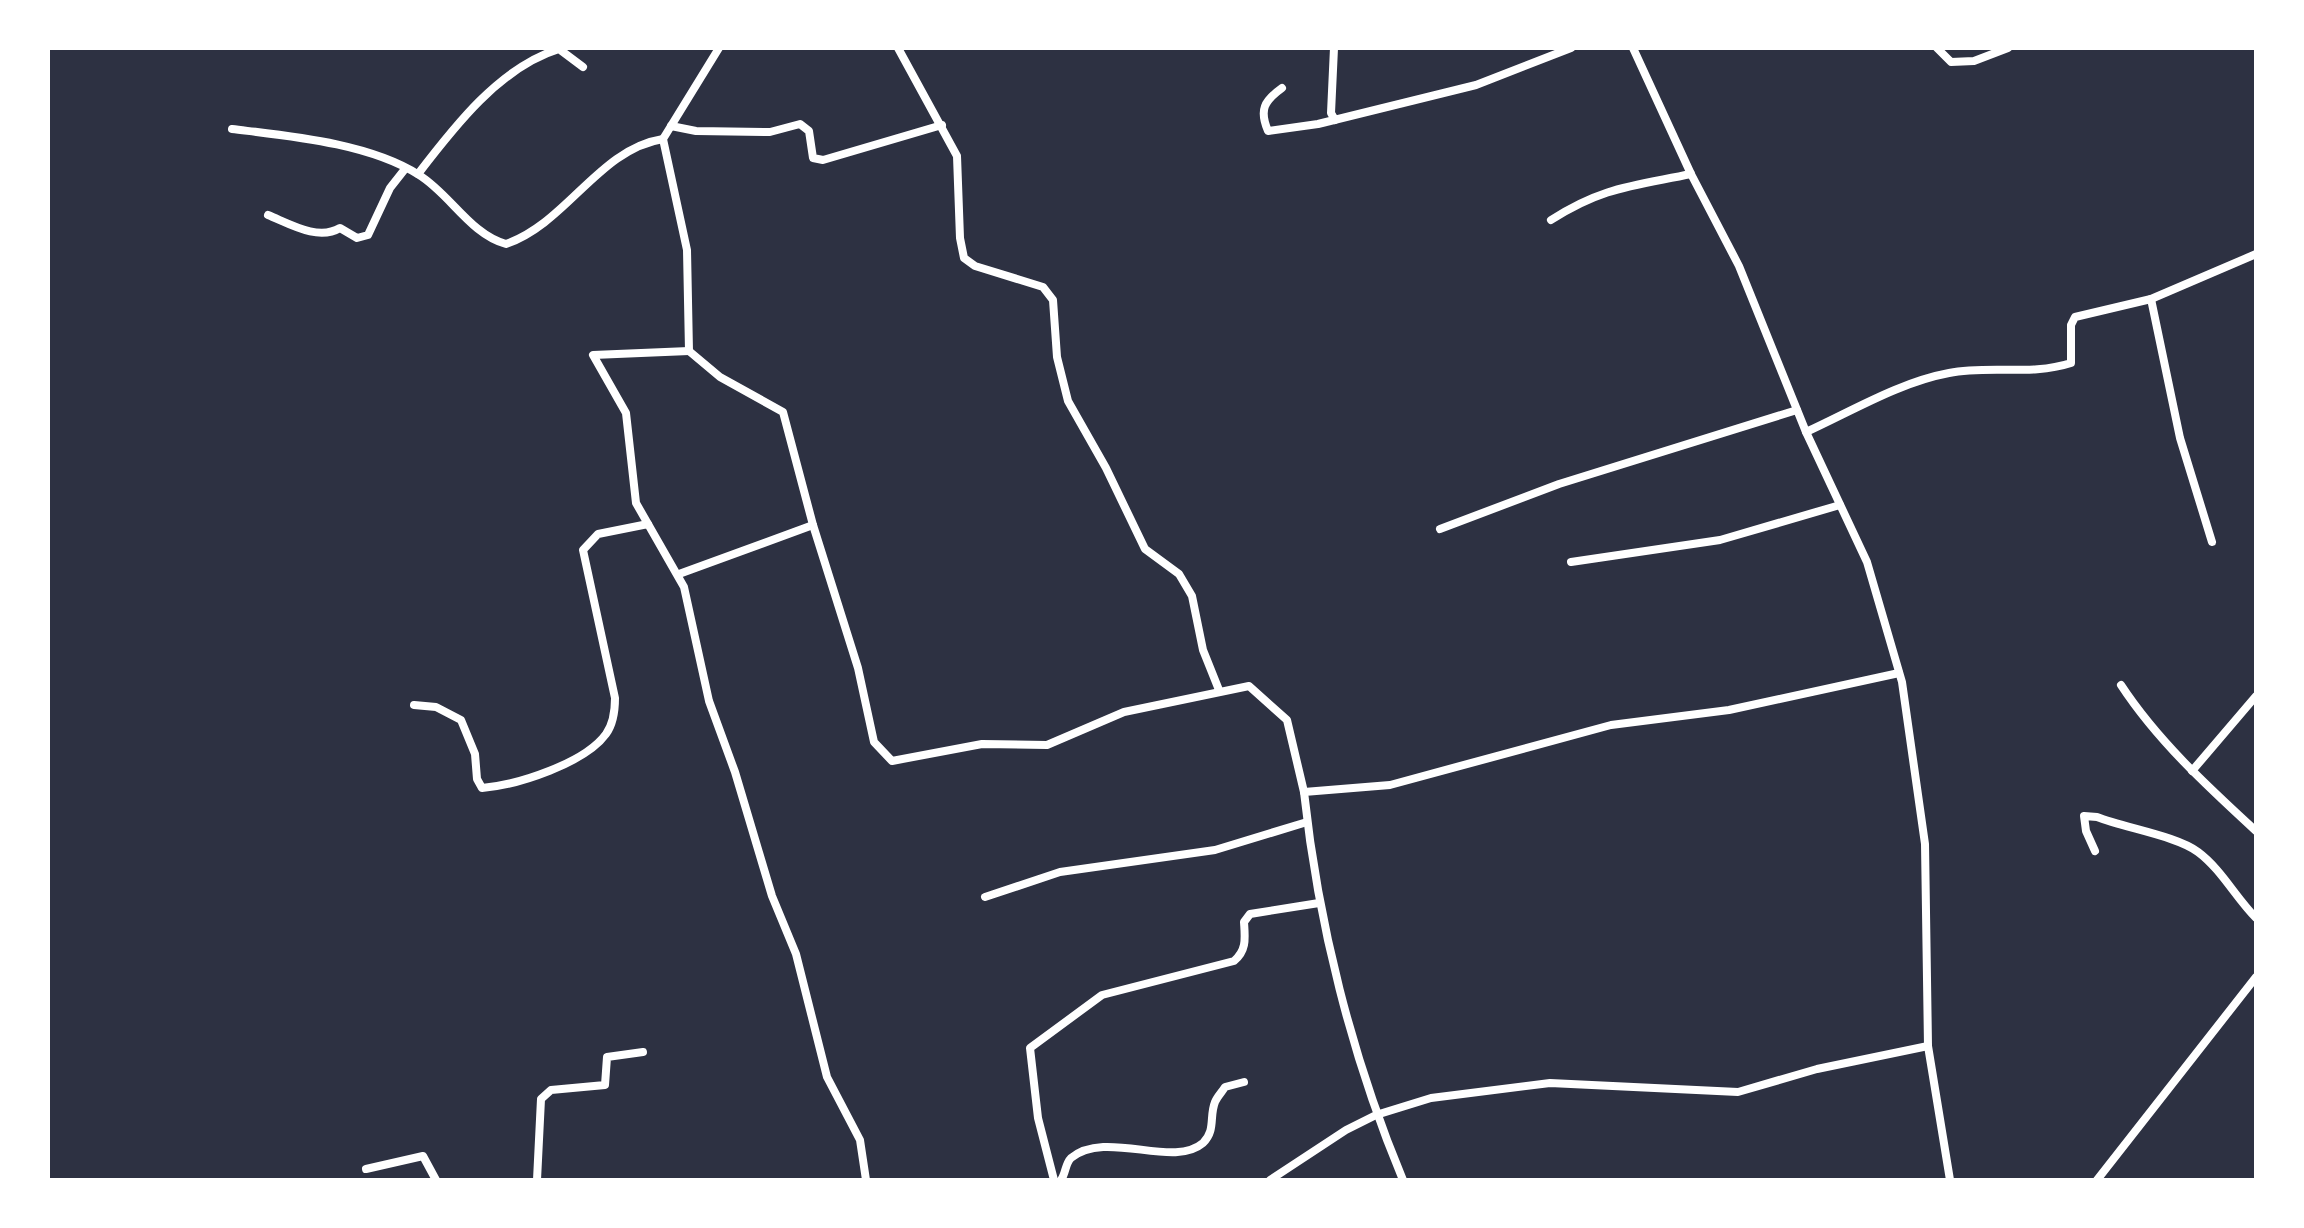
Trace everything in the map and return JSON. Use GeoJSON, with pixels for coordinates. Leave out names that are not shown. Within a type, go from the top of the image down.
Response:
{"type":"FeatureCollection","features":[{"type":"Feature","properties":{"kind":"street"},"geometry":{"type":"LineString","coordinates":[[689,351],[687,250],[663,139],[719,48]]}},
{"type":"Feature","properties":{"kind":"street"},"geometry":{"type":"LineString","coordinates":[[898,48],[957,156],[960,238],[964,258],[989,272],[1043,287],[1053,300],[1057,357],[1068,401],[1106,468],[1145,549],[1179,574],[1192,596],[1203,650],[1219,690]]}},
{"type":"Feature","properties":{"kind":"street"},"geometry":{"type":"LineString","coordinates":[[1334,48],[1331,113],[1335,120]]}},
{"type":"Feature","properties":{"kind":"street"},"geometry":{"type":"LineString","coordinates":[[1282,88],[1266,99],[1262,116],[1268,131],[1335,120],[1476,85],[1571,48]]}},
{"type":"Feature","properties":{"kind":"street"},"geometry":{"type":"LineString","coordinates":[[1633,48],[1691,174],[1739,266],[1806,432],[1867,562],[1899,673],[1925,844],[1928,1046],[1950,1180]]}},
{"type":"Feature","properties":{"kind":"street"},"geometry":{"type":"LineString","coordinates":[[1937,48],[1951,62],[1974,61],[2008,48]]}},
{"type":"Feature","properties":{"kind":"street"},"geometry":{"type":"LineString","coordinates":[[418,174],[447,136],[479,104],[536,56],[559,49],[583,67]]}},
{"type":"Feature","properties":{"kind":"street"},"geometry":{"type":"LineString","coordinates":[[671,126],[696,131],[770,132],[800,124],[809,131],[813,158],[823,160],[942,125]]}},
{"type":"Feature","properties":{"kind":"street"},"geometry":{"type":"LineString","coordinates":[[232,129],[312,140],[418,174],[485,236],[506,244],[542,225],[624,155],[644,142],[663,139]]}},
{"type":"Feature","properties":{"kind":"street"},"geometry":{"type":"LineString","coordinates":[[268,215],[310,231],[330,234],[340,228],[357,238],[368,235],[390,188],[405,169]]}},
{"type":"Feature","properties":{"kind":"street"},"geometry":{"type":"LineString","coordinates":[[1551,220],[1583,199],[1618,186],[1691,174]]}},
{"type":"Feature","properties":{"kind":"street"},"geometry":{"type":"LineString","coordinates":[[1806,432],[1935,376],[1975,369],[2008,373],[2071,363],[2071,325],[2075,317],[2151,299],[2256,254]]}},
{"type":"Feature","properties":{"kind":"street"},"geometry":{"type":"LineString","coordinates":[[2151,299],[2180,438],[2212,542]]}},
{"type":"Feature","properties":{"kind":"street"},"geometry":{"type":"LineString","coordinates":[[866,1180],[860,1140],[827,1077],[796,954],[772,896],[735,772],[709,701],[679,574],[636,503],[626,413],[593,355],[689,351],[720,377],[783,412],[813,525],[858,668],[874,742],[892,761],[982,744],[1047,745],[1124,712],[1249,686],[1287,720],[1304,792],[1319,903],[1376,1115],[1403,1180]]}},
{"type":"Feature","properties":{"kind":"street"},"geometry":{"type":"LineString","coordinates":[[1440,529],[1559,484],[1797,410]]}},
{"type":"Feature","properties":{"kind":"street"},"geometry":{"type":"LineString","coordinates":[[1571,562],[1720,540],[1840,505]]}},
{"type":"Feature","properties":{"kind":"street"},"geometry":{"type":"LineString","coordinates":[[414,705],[436,707],[461,720],[475,754],[477,779],[482,788],[559,767],[606,734],[615,715],[615,698],[583,550],[598,534],[648,524]]}},
{"type":"Feature","properties":{"kind":"street"},"geometry":{"type":"LineString","coordinates":[[679,574],[813,525]]}},
{"type":"Feature","properties":{"kind":"street"},"geometry":{"type":"LineString","coordinates":[[1304,792],[1390,785],[1611,725],[1729,710],[1899,673]]}},
{"type":"Feature","properties":{"kind":"street"},"geometry":{"type":"LineString","coordinates":[[2121,685],[2137,710],[2192,771],[2256,831]]}},
{"type":"Feature","properties":{"kind":"street"},"geometry":{"type":"LineString","coordinates":[[2192,771],[2256,696]]}},
{"type":"Feature","properties":{"kind":"street"},"geometry":{"type":"LineString","coordinates":[[2095,851],[2086,831],[2084,816],[2097,817],[2177,842],[2196,850],[2210,863],[2256,918]]}},
{"type":"Feature","properties":{"kind":"street"},"geometry":{"type":"LineString","coordinates":[[985,897],[1047,875],[1215,850],[1307,822]]}},
{"type":"Feature","properties":{"kind":"street"},"geometry":{"type":"LineString","coordinates":[[1054,1180],[1038,1118],[1030,1048],[1102,995],[1234,961],[1241,955],[1245,940],[1244,922],[1250,914],[1319,903]]}},
{"type":"Feature","properties":{"kind":"street"},"geometry":{"type":"LineString","coordinates":[[2097,1180],[2256,977]]}},
{"type":"Feature","properties":{"kind":"street"},"geometry":{"type":"LineString","coordinates":[[1270,1180],[1346,1130],[1376,1115],[1431,1098],[1550,1083],[1738,1092],[1817,1069],[1928,1046]]}},
{"type":"Feature","properties":{"kind":"street"},"geometry":{"type":"LineString","coordinates":[[537,1180],[541,1099],[551,1090],[605,1085],[607,1057],[643,1052]]}},
{"type":"Feature","properties":{"kind":"street"},"geometry":{"type":"LineString","coordinates":[[1061,1180],[1067,1161],[1083,1151],[1105,1146],[1191,1151],[1204,1142],[1213,1129],[1214,1104],[1225,1087],[1244,1082]]}},
{"type":"Feature","properties":{"kind":"street"},"geometry":{"type":"LineString","coordinates":[[366,1169],[423,1156],[436,1180]]}}]}
